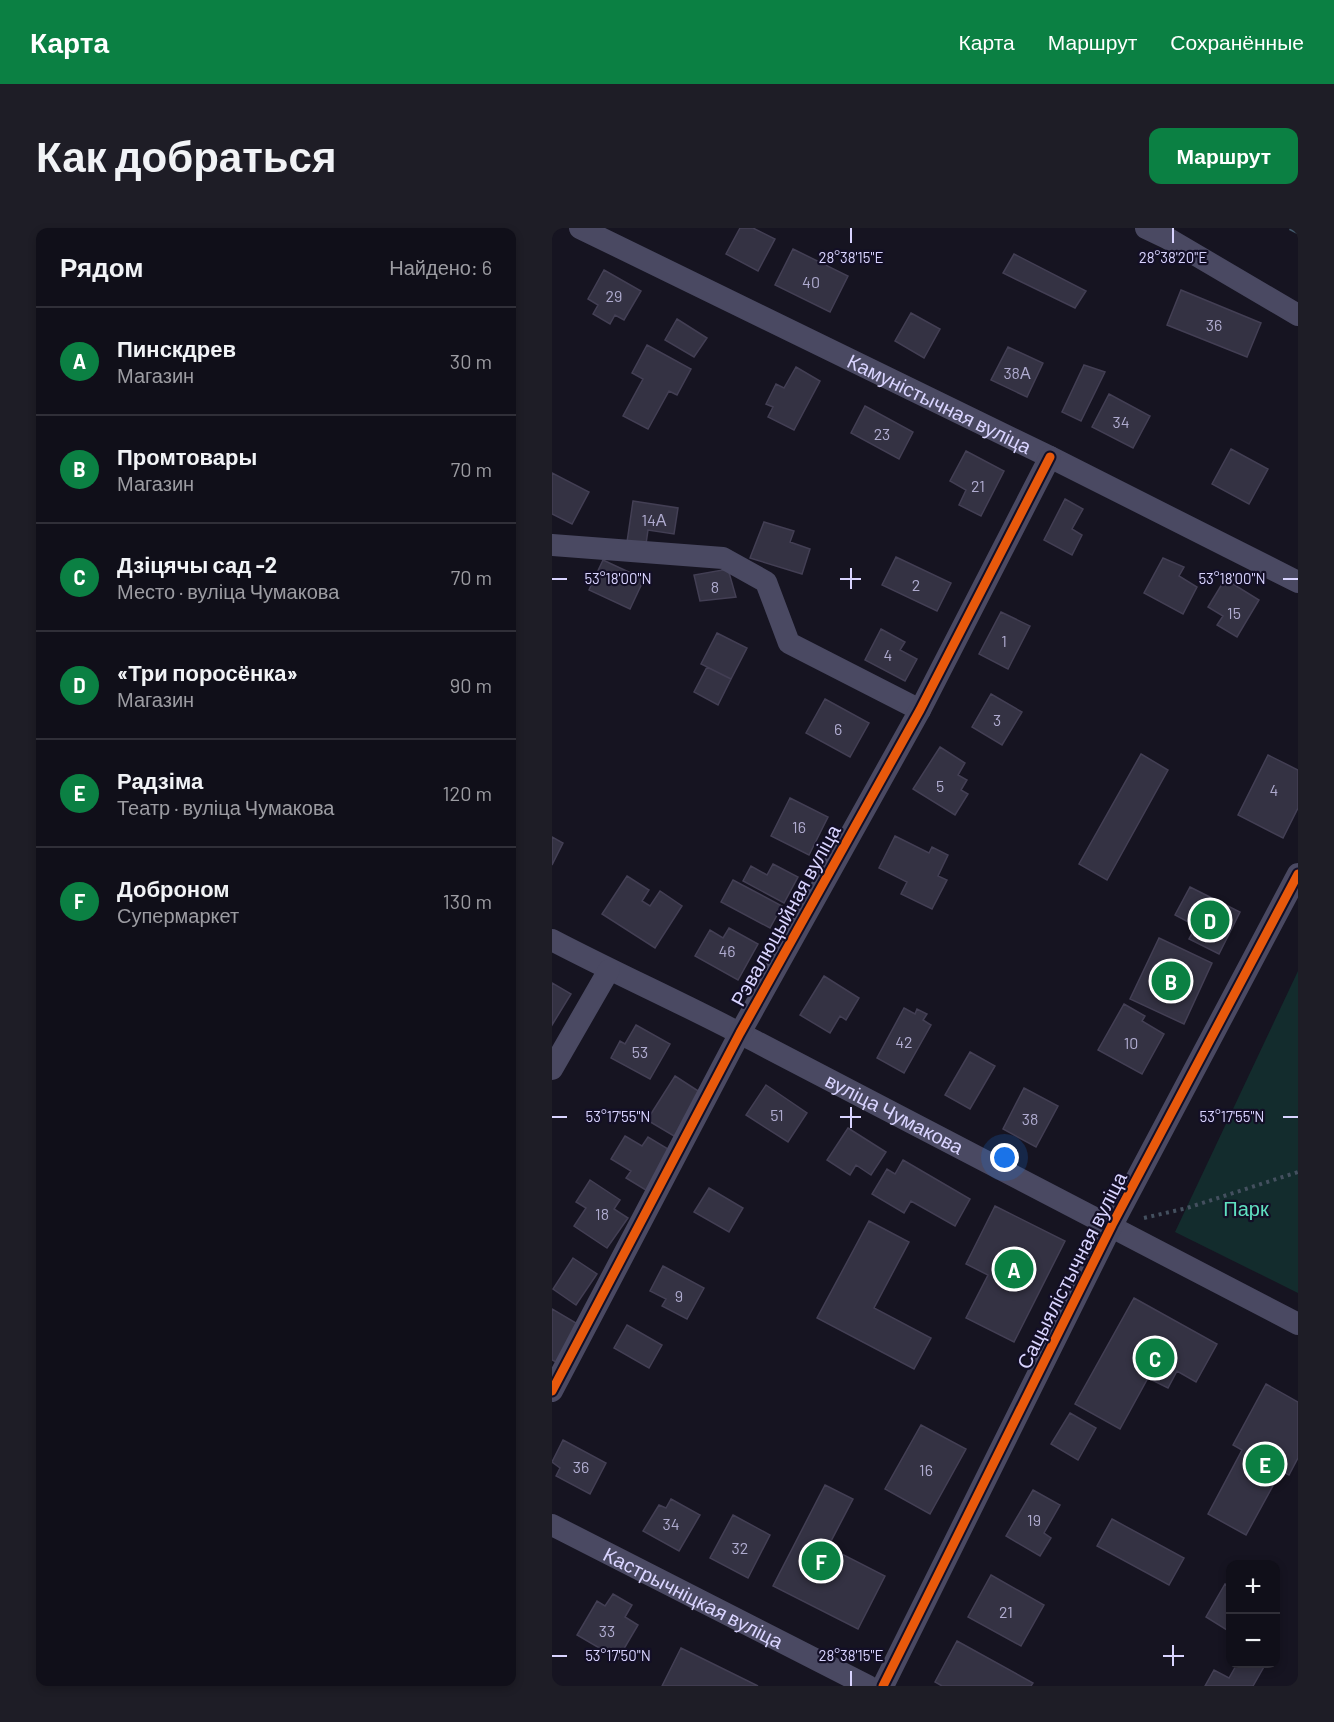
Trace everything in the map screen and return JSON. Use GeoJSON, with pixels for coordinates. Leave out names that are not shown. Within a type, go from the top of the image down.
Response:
{"type":"FeatureCollection","features":[{"type":"Feature","properties":{"kind":"street","name":"Камуністычная вуліца"},"geometry":{"type":"LineString","coordinates":[[580,228],[1050,457],[1298,582]]}},
{"type":"Feature","properties":{"kind":"street"},"geometry":{"type":"LineString","coordinates":[[1146,228],[1298,315]]}},
{"type":"Feature","properties":{"kind":"street","name":"Рэвалюцыйная вуліца"},"geometry":{"type":"LineString","coordinates":[[552,1391],[740,1033],[920,710],[1050,457]]}},
{"type":"Feature","properties":{"kind":"street"},"geometry":{"type":"LineString","coordinates":[[552,545],[723,558],[766,582],[789,644],[920,710]]}},
{"type":"Feature","properties":{"kind":"street","name":"Сацыялістычная вуліца"},"geometry":{"type":"LineString","coordinates":[[883,1686],[1112,1225],[1298,874]]}},
{"type":"Feature","properties":{"kind":"street","name":"вуліца Чумакова"},"geometry":{"type":"LineString","coordinates":[[552,940],[740,1033],[1298,1324]]}},
{"type":"Feature","properties":{"kind":"street"},"geometry":{"type":"LineString","coordinates":[[552,1069],[609,970]]}},
{"type":"Feature","properties":{"kind":"street","name":"Кастрычніцкая вуліца"},"geometry":{"type":"LineString","coordinates":[[552,1525],[867,1686]]}},
{"type":"Feature","properties":{"kind":"path"},"geometry":{"type":"LineString","coordinates":[[1112,1225],[1187,1208],[1298,1172]]}},
{"type":"Feature","properties":{"kind":"green space","name":"Парк"},"geometry":{"type":"Polygon","coordinates":[[[1298,971],[1298,1293],[1175,1232],[1298,971]]]}},
{"type":"Feature","properties":{"kind":"building"},"geometry":{"type":"Polygon","coordinates":[[[740,228],[753,228],[775,239],[758,271],[726,254],[740,228]]]}},
{"type":"Feature","properties":{"kind":"building"},"geometry":{"type":"Polygon","coordinates":[[[793,249],[848,276],[830,312],[775,285],[793,249]]]}},
{"type":"Feature","properties":{"kind":"building"},"geometry":{"type":"Polygon","coordinates":[[[1014,254],[1086,291],[1075,308],[1003,273],[1014,254]]]}},
{"type":"Feature","properties":{"kind":"building"},"geometry":{"type":"Polygon","coordinates":[[[604,270],[641,291],[624,320],[615,315],[610,324],[593,314],[598,305],[588,299],[604,270]]]}},
{"type":"Feature","properties":{"kind":"building"},"geometry":{"type":"Polygon","coordinates":[[[1181,290],[1261,323],[1247,357],[1167,325],[1181,290]]]}},
{"type":"Feature","properties":{"kind":"building"},"geometry":{"type":"Polygon","coordinates":[[[911,313],[940,329],[924,358],[895,341],[911,313]]]}},
{"type":"Feature","properties":{"kind":"building"},"geometry":{"type":"Polygon","coordinates":[[[677,319],[707,338],[694,357],[665,340],[677,319]]]}},
{"type":"Feature","properties":{"kind":"building"},"geometry":{"type":"Polygon","coordinates":[[[647,345],[691,369],[677,395],[669,391],[648,429],[623,416],[643,379],[632,373],[647,345]]]}},
{"type":"Feature","properties":{"kind":"building"},"geometry":{"type":"Polygon","coordinates":[[[1008,347],[1043,363],[1027,397],[991,380],[1008,347]]]}},
{"type":"Feature","properties":{"kind":"building"},"geometry":{"type":"Polygon","coordinates":[[[1084,365],[1105,372],[1081,421],[1062,412],[1084,365]]]}},
{"type":"Feature","properties":{"kind":"building"},"geometry":{"type":"Polygon","coordinates":[[[796,367],[820,381],[794,430],[768,417],[773,407],[766,404],[776,384],[784,388],[796,367]]]}},
{"type":"Feature","properties":{"kind":"building"},"geometry":{"type":"Polygon","coordinates":[[[1109,394],[1150,416],[1133,448],[1092,427],[1109,394]]]}},
{"type":"Feature","properties":{"kind":"building"},"geometry":{"type":"Polygon","coordinates":[[[865,406],[913,432],[899,459],[851,433],[865,406]]]}},
{"type":"Feature","properties":{"kind":"building"},"geometry":{"type":"Polygon","coordinates":[[[1231,449],[1268,469],[1249,504],[1212,484],[1231,449]]]}},
{"type":"Feature","properties":{"kind":"building"},"geometry":{"type":"Polygon","coordinates":[[[966,451],[1004,471],[981,516],[959,505],[966,490],[950,481],[966,451]]]}},
{"type":"Feature","properties":{"kind":"building"},"geometry":{"type":"Polygon","coordinates":[[[552,473],[589,492],[572,524],[552,514],[552,473]]]}},
{"type":"Feature","properties":{"kind":"building"},"geometry":{"type":"Polygon","coordinates":[[[1065,499],[1083,509],[1072,529],[1082,535],[1072,555],[1044,540],[1065,499]]]}},
{"type":"Feature","properties":{"kind":"building"},"geometry":{"type":"Polygon","coordinates":[[[633,501],[678,508],[674,534],[648,530],[646,544],[627,542],[633,501]]]}},
{"type":"Feature","properties":{"kind":"building"},"geometry":{"type":"Polygon","coordinates":[[[764,522],[794,531],[790,542],[810,549],[802,574],[750,558],[764,522]]]}},
{"type":"Feature","properties":{"kind":"building"},"geometry":{"type":"Polygon","coordinates":[[[896,557],[951,583],[937,611],[882,585],[896,557]]]}},
{"type":"Feature","properties":{"kind":"building"},"geometry":{"type":"Polygon","coordinates":[[[1163,558],[1184,567],[1179,576],[1197,587],[1183,614],[1144,593],[1163,558]]]}},
{"type":"Feature","properties":{"kind":"building"},"geometry":{"type":"Polygon","coordinates":[[[603,560],[644,579],[630,609],[589,590],[603,560]]]}},
{"type":"Feature","properties":{"kind":"building"},"geometry":{"type":"Polygon","coordinates":[[[728,569],[736,597],[700,601],[694,575],[728,569]]]}},
{"type":"Feature","properties":{"kind":"building"},"geometry":{"type":"Polygon","coordinates":[[[1225,579],[1259,600],[1237,637],[1217,625],[1223,616],[1208,607],[1225,579]]]}},
{"type":"Feature","properties":{"kind":"building"},"geometry":{"type":"Polygon","coordinates":[[[1001,612],[1030,626],[1008,669],[979,654],[1001,612]]]}},
{"type":"Feature","properties":{"kind":"building"},"geometry":{"type":"Polygon","coordinates":[[[881,629],[905,642],[900,650],[917,659],[905,681],[865,660],[881,629]]]}},
{"type":"Feature","properties":{"kind":"building"},"geometry":{"type":"Polygon","coordinates":[[[717,633],[747,648],[731,679],[701,664],[717,633]]]}},
{"type":"Feature","properties":{"kind":"building"},"geometry":{"type":"Polygon","coordinates":[[[707,667],[731,679],[718,705],[694,692],[707,667]]]}},
{"type":"Feature","properties":{"kind":"building"},"geometry":{"type":"Polygon","coordinates":[[[991,694],[1022,712],[1002,745],[972,727],[991,694]]]}},
{"type":"Feature","properties":{"kind":"building"},"geometry":{"type":"Polygon","coordinates":[[[825,699],[869,723],[850,757],[806,733],[825,699]]]}},
{"type":"Feature","properties":{"kind":"building"},"geometry":{"type":"Polygon","coordinates":[[[940,747],[965,763],[958,775],[967,780],[961,790],[968,794],[955,815],[913,789],[940,747]]]}},
{"type":"Feature","properties":{"kind":"building"},"geometry":{"type":"Polygon","coordinates":[[[1141,754],[1168,770],[1107,880],[1079,864],[1141,754]]]}},
{"type":"Feature","properties":{"kind":"building"},"geometry":{"type":"Polygon","coordinates":[[[1268,755],[1298,770],[1298,808],[1283,838],[1238,815],[1268,755]]]}},
{"type":"Feature","properties":{"kind":"building"},"geometry":{"type":"Polygon","coordinates":[[[790,798],[828,817],[809,855],[771,836],[790,798]]]}},
{"type":"Feature","properties":{"kind":"building"},"geometry":{"type":"Polygon","coordinates":[[[895,836],[929,853],[932,847],[948,855],[938,876],[947,880],[932,909],[901,894],[907,882],[879,868],[895,836]]]}},
{"type":"Feature","properties":{"kind":"building"},"geometry":{"type":"Polygon","coordinates":[[[552,837],[563,843],[552,865],[552,837]]]}},
{"type":"Feature","properties":{"kind":"building"},"geometry":{"type":"Polygon","coordinates":[[[773,864],[798,877],[784,903],[743,881],[751,866],[767,875],[773,864]]]}},
{"type":"Feature","properties":{"kind":"building"},"geometry":{"type":"Polygon","coordinates":[[[627,876],[649,890],[642,901],[650,906],[660,891],[682,906],[655,948],[602,914],[627,876]]]}},
{"type":"Feature","properties":{"kind":"building"},"geometry":{"type":"Polygon","coordinates":[[[733,880],[782,906],[770,928],[721,902],[733,880]]]}},
{"type":"Feature","properties":{"kind":"building"},"geometry":{"type":"Polygon","coordinates":[[[1190,887],[1240,912],[1219,954],[1189,939],[1196,926],[1175,915],[1190,887]]]}},
{"type":"Feature","properties":{"kind":"building"},"geometry":{"type":"Polygon","coordinates":[[[729,928],[758,944],[738,980],[695,956],[710,930],[723,938],[729,928]]]}},
{"type":"Feature","properties":{"kind":"building"},"geometry":{"type":"Polygon","coordinates":[[[1159,938],[1212,963],[1184,1024],[1130,999],[1159,938]]]}},
{"type":"Feature","properties":{"kind":"building"},"geometry":{"type":"Polygon","coordinates":[[[824,976],[859,998],[846,1020],[840,1016],[830,1033],[800,1015],[824,976]]]}},
{"type":"Feature","properties":{"kind":"building"},"geometry":{"type":"Polygon","coordinates":[[[552,983],[571,994],[552,1025],[552,983]]]}},
{"type":"Feature","properties":{"kind":"building"},"geometry":{"type":"Polygon","coordinates":[[[1124,1004],[1145,1016],[1142,1021],[1164,1034],[1142,1074],[1098,1050],[1124,1004]]]}},
{"type":"Feature","properties":{"kind":"building"},"geometry":{"type":"Polygon","coordinates":[[[904,1008],[915,1014],[917,1009],[927,1014],[923,1020],[931,1025],[904,1073],[877,1058],[904,1008]]]}},
{"type":"Feature","properties":{"kind":"building"},"geometry":{"type":"Polygon","coordinates":[[[636,1025],[670,1044],[650,1079],[611,1058],[620,1041],[625,1044],[636,1025]]]}},
{"type":"Feature","properties":{"kind":"building"},"geometry":{"type":"Polygon","coordinates":[[[970,1052],[995,1066],[970,1109],[945,1095],[970,1052]]]}},
{"type":"Feature","properties":{"kind":"building"},"geometry":{"type":"Polygon","coordinates":[[[675,1076],[706,1096],[679,1139],[647,1120],[675,1076]]]}},
{"type":"Feature","properties":{"kind":"building"},"geometry":{"type":"Polygon","coordinates":[[[766,1085],[807,1113],[788,1142],[746,1115],[766,1085]]]}},
{"type":"Feature","properties":{"kind":"building"},"geometry":{"type":"Polygon","coordinates":[[[1024,1088],[1058,1106],[1036,1147],[1003,1129],[1024,1088]]]}},
{"type":"Feature","properties":{"kind":"building"},"geometry":{"type":"Polygon","coordinates":[[[848,1128],[886,1152],[871,1175],[856,1165],[850,1175],[827,1160],[848,1128]]]}},
{"type":"Feature","properties":{"kind":"building"},"geometry":{"type":"Polygon","coordinates":[[[625,1136],[642,1146],[648,1137],[673,1152],[649,1192],[626,1178],[631,1171],[611,1159],[625,1136]]]}},
{"type":"Feature","properties":{"kind":"building"},"geometry":{"type":"Polygon","coordinates":[[[903,1160],[970,1199],[955,1226],[911,1201],[904,1213],[872,1194],[887,1169],[895,1174],[903,1160]]]}},
{"type":"Feature","properties":{"kind":"building"},"geometry":{"type":"Polygon","coordinates":[[[590,1180],[620,1200],[614,1209],[628,1218],[607,1248],[574,1226],[586,1208],[576,1202],[590,1180]]]}},
{"type":"Feature","properties":{"kind":"building"},"geometry":{"type":"Polygon","coordinates":[[[709,1188],[743,1208],[729,1232],[694,1212],[709,1188]]]}},
{"type":"Feature","properties":{"kind":"building"},"geometry":{"type":"Polygon","coordinates":[[[995,1206],[1065,1241],[1014,1342],[966,1318],[988,1275],[966,1264],[995,1206]]]}},
{"type":"Feature","properties":{"kind":"building"},"geometry":{"type":"Polygon","coordinates":[[[869,1221],[909,1242],[874,1308],[931,1338],[914,1369],[817,1318],[869,1221]]]}},
{"type":"Feature","properties":{"kind":"building"},"geometry":{"type":"Polygon","coordinates":[[[573,1258],[597,1274],[576,1305],[553,1289],[573,1258]]]}},
{"type":"Feature","properties":{"kind":"building"},"geometry":{"type":"Polygon","coordinates":[[[663,1266],[704,1288],[687,1319],[662,1306],[666,1299],[650,1291],[663,1266]]]}},
{"type":"Feature","properties":{"kind":"building"},"geometry":{"type":"Polygon","coordinates":[[[1134,1298],[1217,1344],[1196,1382],[1177,1371],[1168,1388],[1148,1378],[1120,1429],[1075,1404],[1134,1298]]]}},
{"type":"Feature","properties":{"kind":"building"},"geometry":{"type":"Polygon","coordinates":[[[552,1309],[581,1326],[556,1362],[552,1360],[552,1309]]]}},
{"type":"Feature","properties":{"kind":"building"},"geometry":{"type":"Polygon","coordinates":[[[627,1325],[662,1345],[649,1368],[614,1348],[627,1325]]]}},
{"type":"Feature","properties":{"kind":"building"},"geometry":{"type":"Polygon","coordinates":[[[1266,1384],[1298,1402],[1298,1458],[1289,1475],[1281,1471],[1246,1535],[1208,1514],[1242,1450],[1233,1445],[1266,1384]]]}},
{"type":"Feature","properties":{"kind":"building"},"geometry":{"type":"Polygon","coordinates":[[[1070,1413],[1096,1428],[1078,1460],[1051,1444],[1070,1413]]]}},
{"type":"Feature","properties":{"kind":"building"},"geometry":{"type":"Polygon","coordinates":[[[921,1425],[966,1449],[930,1514],[885,1489],[921,1425]]]}},
{"type":"Feature","properties":{"kind":"building"},"geometry":{"type":"Polygon","coordinates":[[[563,1440],[606,1463],[590,1494],[556,1476],[560,1468],[552,1462],[563,1440]]]}},
{"type":"Feature","properties":{"kind":"building"},"geometry":{"type":"Polygon","coordinates":[[[825,1485],[853,1499],[828,1547],[885,1576],[858,1629],[773,1586],[825,1485]]]}},
{"type":"Feature","properties":{"kind":"building"},"geometry":{"type":"Polygon","coordinates":[[[1033,1490],[1060,1505],[1044,1533],[1051,1538],[1040,1556],[1006,1536],[1033,1490]]]}},
{"type":"Feature","properties":{"kind":"building"},"geometry":{"type":"Polygon","coordinates":[[[671,1499],[700,1515],[679,1551],[643,1531],[659,1505],[666,1508],[671,1499]]]}},
{"type":"Feature","properties":{"kind":"building"},"geometry":{"type":"Polygon","coordinates":[[[733,1515],[770,1535],[748,1578],[710,1558],[733,1515]]]}},
{"type":"Feature","properties":{"kind":"building"},"geometry":{"type":"Polygon","coordinates":[[[1112,1519],[1184,1558],[1169,1585],[1097,1546],[1112,1519]]]}},
{"type":"Feature","properties":{"kind":"building"},"geometry":{"type":"Polygon","coordinates":[[[991,1575],[1044,1605],[1021,1646],[968,1617],[991,1575]]]}},
{"type":"Feature","properties":{"kind":"building"},"geometry":{"type":"Polygon","coordinates":[[[1225,1584],[1226,1630],[1206,1617],[1225,1584]]]}},
{"type":"Feature","properties":{"kind":"building"},"geometry":{"type":"Polygon","coordinates":[[[613,1594],[632,1605],[625,1617],[638,1625],[618,1659],[577,1635],[597,1601],[605,1606],[613,1594]]]}},
{"type":"Feature","properties":{"kind":"building"},"geometry":{"type":"Polygon","coordinates":[[[957,1641],[1033,1683],[1031,1686],[942,1686],[935,1682],[957,1641]]]}},
{"type":"Feature","properties":{"kind":"building"},"geometry":{"type":"Polygon","coordinates":[[[681,1648],[758,1686],[662,1686],[681,1648]]]}},
{"type":"Feature","properties":{"kind":"building"},"geometry":{"type":"Polygon","coordinates":[[[1235,1668],[1263,1668],[1253,1686],[1205,1686],[1214,1670],[1229,1678],[1235,1668]]]}},
{"type":"Feature","properties":{"kind":"railway"},"geometry":{"type":"LineString","coordinates":[[1290,228],[1298,232]]}},
{"type":"Feature","properties":{"kind":"cycle path"},"geometry":{"type":"LineString","coordinates":[[552,1391],[740,1033],[920,710],[1050,457]]}},
{"type":"Feature","properties":{"kind":"cycle path"},"geometry":{"type":"LineString","coordinates":[[883,1686],[1112,1225],[1298,874]]}},
{"type":"Feature","properties":{"kind":"place","name":"«Три поросёнка»"},"geometry":{"type":"Point","coordinates":[1210,920]}},
{"type":"Feature","properties":{"kind":"place","name":"Промтовары"},"geometry":{"type":"Point","coordinates":[1171,981]}},
{"type":"Feature","properties":{"kind":"place","name":"Пинскдрев"},"geometry":{"type":"Point","coordinates":[1014,1269]}},
{"type":"Feature","properties":{"kind":"place","name":"Дзіцячы сад -2"},"geometry":{"type":"Point","coordinates":[1155,1358]}},
{"type":"Feature","properties":{"kind":"place","name":"Радзіма"},"geometry":{"type":"Point","coordinates":[1265,1464]}},
{"type":"Feature","properties":{"kind":"place","name":"Доброном"},"geometry":{"type":"Point","coordinates":[821,1561]}}]}
